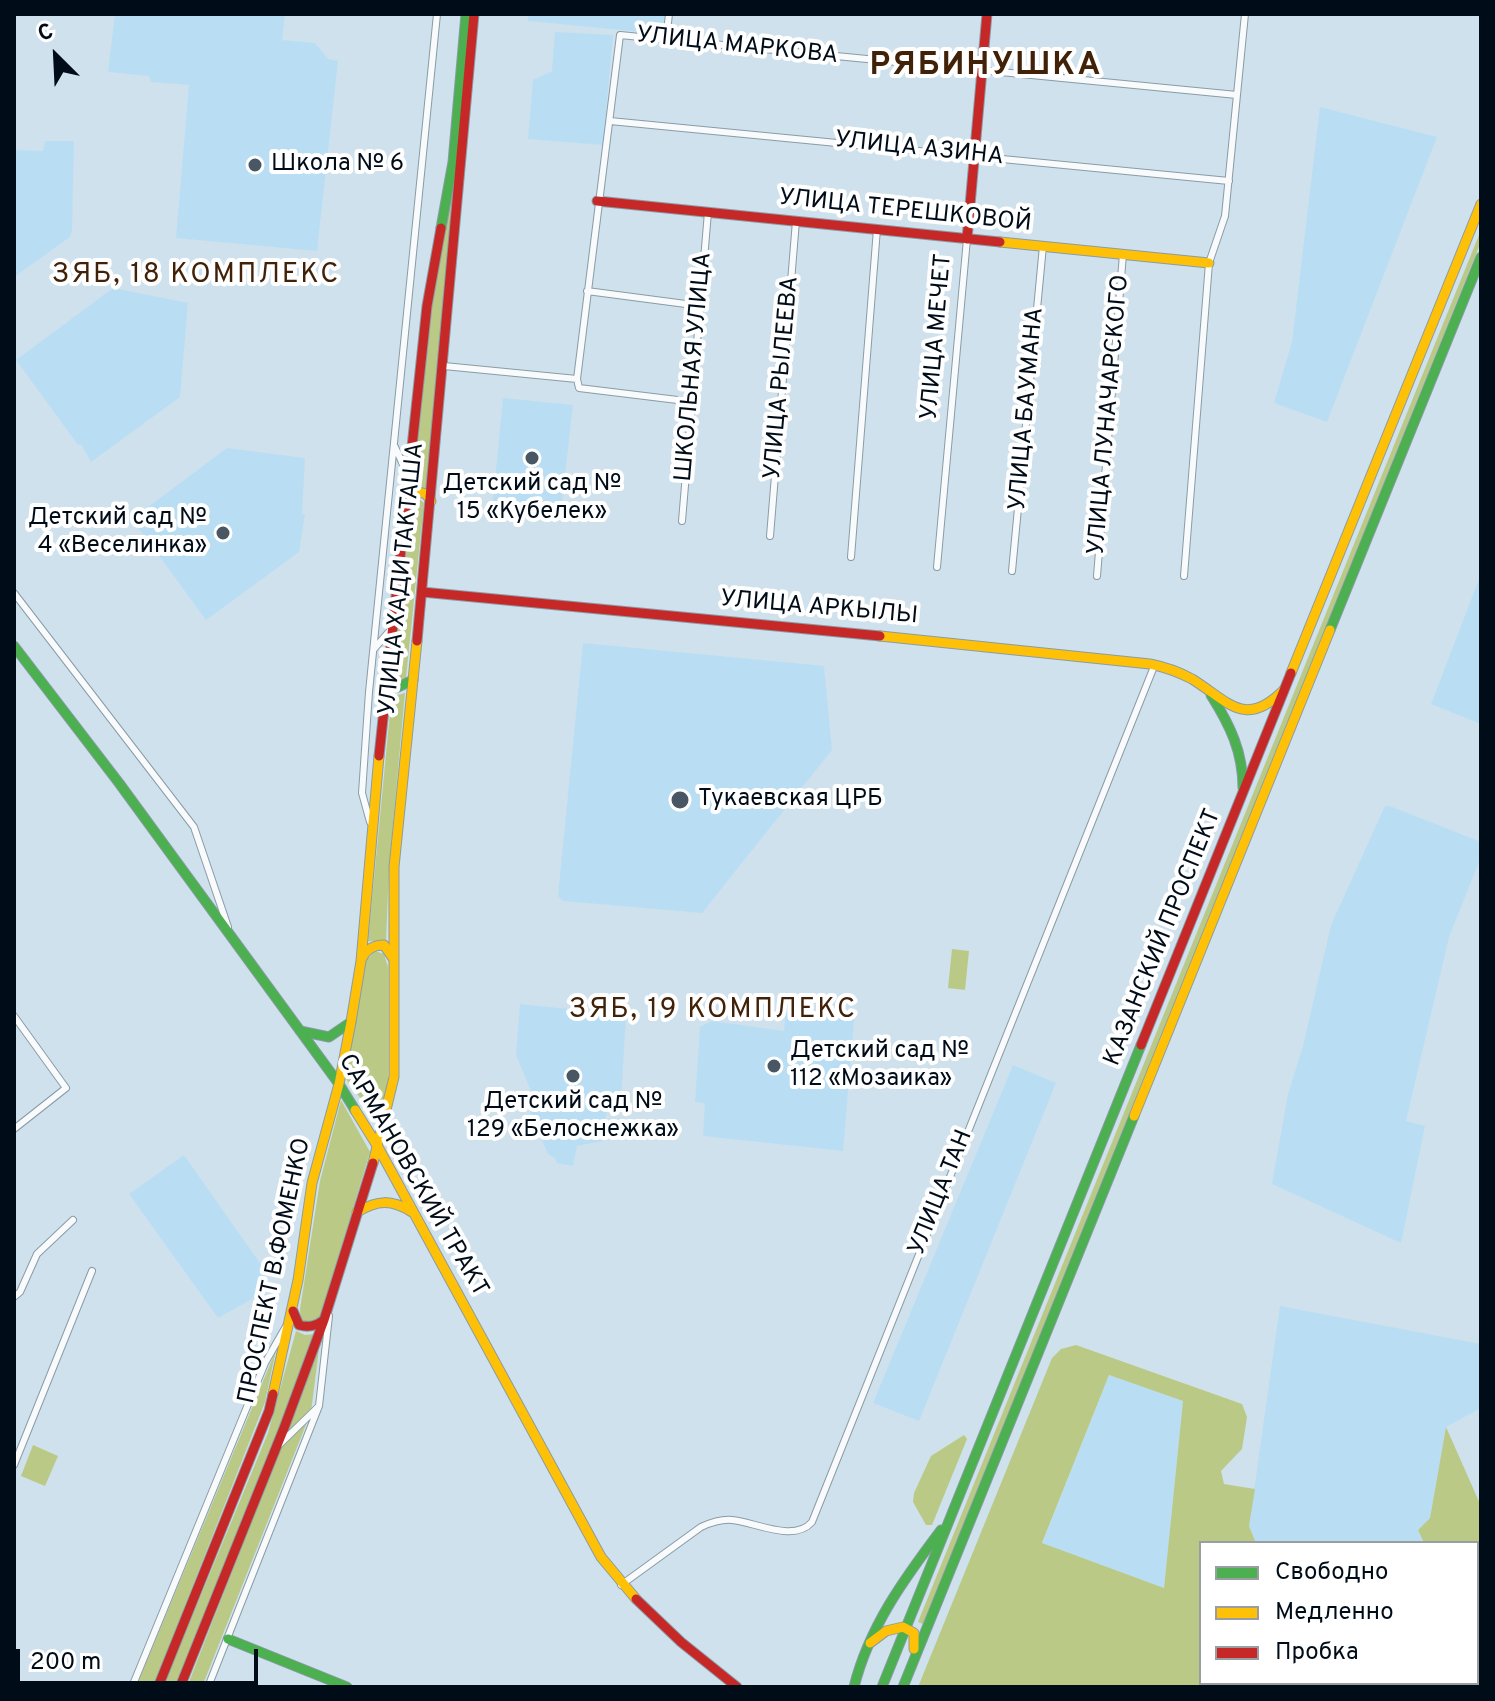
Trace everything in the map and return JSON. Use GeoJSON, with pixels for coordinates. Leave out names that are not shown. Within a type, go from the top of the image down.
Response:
{"type":"FeatureCollection","features":[{"type":"Feature","properties":{"kind":"main road","name":"УЛИЦА ХАДИ ТАКТАША"},"geometry":{"type":"LineString","coordinates":[[339,1084],[361,961],[372,826],[429,293],[453,162],[466,14]]}},
{"type":"Feature","properties":{"kind":"main road","name":"УЛИЦА ХАДИ ТАКТАША"},"geometry":{"type":"LineString","coordinates":[[378,1147],[395,1069],[394,867],[444,366],[474,14]]}},
{"type":"Feature","properties":{"kind":"main road","name":"УЛИЦА МЕЧЕТ"},"geometry":{"type":"LineString","coordinates":[[967,239],[987,14]]}},
{"type":"Feature","properties":{"kind":"main road","name":"УЛИЦА ТЕРЕШКОВОЙ"},"geometry":{"type":"LineString","coordinates":[[597,201],[1209,263]]}},
{"type":"Feature","properties":{"kind":"main road","name":"КАЗАНСКИЙ ПРОСПЕКТ"},"geometry":{"type":"LineString","coordinates":[[882,1687],[1481,204]]}},
{"type":"Feature","properties":{"kind":"main road","name":"КАЗАНСКИЙ ПРОСПЕКТ"},"geometry":{"type":"LineString","coordinates":[[903,1687],[1481,257]]}},
{"type":"Feature","properties":{"kind":"main road"},"geometry":{"type":"LineString","coordinates":[[407,499],[419,492],[426,494],[431,501]]}},
{"type":"Feature","properties":{"kind":"main road","name":"УЛИЦА АРКЫЛЫ"},"geometry":{"type":"LineString","coordinates":[[422,592],[885,635],[1155,664],[1187,677],[1233,707],[1248,712],[1266,707],[1284,690]]}},
{"type":"Feature","properties":{"kind":"main road","name":"САРМАНОВСКИЙ ТРАКТ"},"geometry":{"type":"LineString","coordinates":[[14,646],[339,1084],[378,1147],[601,1557],[648,1614],[737,1687]]}},
{"type":"Feature","properties":{"kind":"main road"},"geometry":{"type":"LineString","coordinates":[[388,673],[398,687],[413,680]]}},
{"type":"Feature","properties":{"kind":"main road"},"geometry":{"type":"LineString","coordinates":[[1207,689],[1238,742],[1244,766],[1242,797]]}},
{"type":"Feature","properties":{"kind":"main road"},"geometry":{"type":"LineString","coordinates":[[361,961],[370,946],[377,944],[388,949],[395,962]]}},
{"type":"Feature","properties":{"kind":"main road"},"geometry":{"type":"LineString","coordinates":[[300,1031],[329,1037],[351,1022]]}},
{"type":"Feature","properties":{"kind":"main road","name":"ПРОСПЕКТ В.ФОМЕНКО"},"geometry":{"type":"LineString","coordinates":[[158,1687],[269,1411],[292,1307],[312,1183],[339,1084]]}},
{"type":"Feature","properties":{"kind":"main road","name":"ПРОСПЕКТ В.ФОМЕНКО"},"geometry":{"type":"LineString","coordinates":[[180,1687],[324,1320],[378,1147]]}},
{"type":"Feature","properties":{"kind":"main road"},"geometry":{"type":"LineString","coordinates":[[357,1212],[381,1200],[397,1202],[412,1212]]}},
{"type":"Feature","properties":{"kind":"main road"},"geometry":{"type":"LineString","coordinates":[[292,1307],[299,1325],[310,1328],[324,1320]]}},
{"type":"Feature","properties":{"kind":"main road"},"geometry":{"type":"LineString","coordinates":[[854,1687],[865,1647],[894,1594],[950,1519]]}},
{"type":"Feature","properties":{"kind":"main road"},"geometry":{"type":"LineString","coordinates":[[865,1647],[880,1634],[899,1626],[907,1627],[916,1639],[909,1671]]}},
{"type":"Feature","properties":{"kind":"main road"},"geometry":{"type":"LineString","coordinates":[[228,1639],[347,1687]]}},
{"type":"Feature","properties":{"kind":"street"},"geometry":{"type":"LineString","coordinates":[[372,826],[362,793],[373,650],[437,14]]}},
{"type":"Feature","properties":{"kind":"street"},"geometry":{"type":"LineString","coordinates":[[666,40],[669,14]]}},
{"type":"Feature","properties":{"kind":"street"},"geometry":{"type":"LineString","coordinates":[[1184,576],[1209,263],[1225,216],[1245,14]]}},
{"type":"Feature","properties":{"kind":"street","name":"УЛИЦА МАРКОВА"},"geometry":{"type":"LineString","coordinates":[[610,121],[620,35],[1237,95]]}},
{"type":"Feature","properties":{"kind":"street"},"geometry":{"type":"LineString","coordinates":[[610,121],[597,201],[577,379],[579,388],[694,402]]}},
{"type":"Feature","properties":{"kind":"street","name":"УЛИЦА АЗИНА"},"geometry":{"type":"LineString","coordinates":[[610,121],[1229,181]]}},
{"type":"Feature","properties":{"kind":"street","name":"ШКОЛЬНАЯ УЛИЦА"},"geometry":{"type":"LineString","coordinates":[[682,521],[708,212]]}},
{"type":"Feature","properties":{"kind":"street","name":"УЛИЦА РЫЛЕЕВА"},"geometry":{"type":"LineString","coordinates":[[770,536],[796,221]]}},
{"type":"Feature","properties":{"kind":"street"},"geometry":{"type":"LineString","coordinates":[[851,557],[877,229]]}},
{"type":"Feature","properties":{"kind":"street","name":"УЛИЦА МЕЧЕТ"},"geometry":{"type":"LineString","coordinates":[[937,567],[967,239]]}},
{"type":"Feature","properties":{"kind":"street","name":"УЛИЦА БАУМАНА"},"geometry":{"type":"LineString","coordinates":[[1012,571],[1043,246]]}},
{"type":"Feature","properties":{"kind":"street","name":"УЛИЦА ЛУНАЧАРСКОГО"},"geometry":{"type":"LineString","coordinates":[[1097,576],[1123,254]]}},
{"type":"Feature","properties":{"kind":"street"},"geometry":{"type":"LineString","coordinates":[[587,291],[701,306]]}},
{"type":"Feature","properties":{"kind":"street"},"geometry":{"type":"LineString","coordinates":[[444,366],[577,379]]}},
{"type":"Feature","properties":{"kind":"street"},"geometry":{"type":"LineString","coordinates":[[395,447],[409,476]]}},
{"type":"Feature","properties":{"kind":"street"},"geometry":{"type":"LineString","coordinates":[[14,593],[194,827],[232,938]]}},
{"type":"Feature","properties":{"kind":"street"},"geometry":{"type":"LineString","coordinates":[[373,650],[393,627]]}},
{"type":"Feature","properties":{"kind":"street","name":"УЛИЦА ТАН"},"geometry":{"type":"LineString","coordinates":[[621,1585],[712,1522],[728,1519],[796,1531],[812,1522],[1155,664]]}},
{"type":"Feature","properties":{"kind":"street"},"geometry":{"type":"LineString","coordinates":[[14,1016],[66,1088],[14,1129]]}},
{"type":"Feature","properties":{"kind":"street"},"geometry":{"type":"LineString","coordinates":[[14,1297],[20,1292],[37,1254],[73,1220]]}},
{"type":"Feature","properties":{"kind":"street"},"geometry":{"type":"LineString","coordinates":[[14,1465],[92,1271]]}},
{"type":"Feature","properties":{"kind":"street"},"geometry":{"type":"LineString","coordinates":[[208,1687],[319,1406],[330,1298]]}},
{"type":"Feature","properties":{"kind":"street"},"geometry":{"type":"LineString","coordinates":[[132,1687],[265,1363],[289,1322]]}},
{"type":"Feature","properties":{"kind":"street"},"geometry":{"type":"LineString","coordinates":[[277,1446],[319,1406]]}},
{"type":"Feature","properties":{"kind":"street"},"geometry":{"type":"LineString","coordinates":[[14,1433],[25,1437]]}},
{"type":"Feature","properties":{"kind":"shaded area","name":"Школа № 6"},"geometry":{"type":"Polygon","coordinates":[[[115,14],[285,14],[282,40],[315,43],[328,59],[338,61],[317,251],[176,238],[189,85],[151,82],[149,76],[108,72],[115,14]]]}},
{"type":"Feature","properties":{"kind":"shaded area"},"geometry":{"type":"Polygon","coordinates":[[[528,14],[665,14],[663,34],[528,21],[528,14]]]}},
{"type":"Feature","properties":{"kind":"shaded area"},"geometry":{"type":"Polygon","coordinates":[[[555,32],[613,35],[603,145],[528,139],[533,80],[552,71],[555,32]]]}},
{"type":"Feature","properties":{"kind":"shaded area"},"geometry":{"type":"Polygon","coordinates":[[[1320,107],[1437,137],[1327,422],[1274,403],[1292,342],[1320,107]]]}},
{"type":"Feature","properties":{"kind":"shaded area"},"geometry":{"type":"Polygon","coordinates":[[[45,141],[74,141],[72,230],[70,237],[14,277],[14,150],[43,151],[45,141]]]}},
{"type":"Feature","properties":{"kind":"shaded area"},"geometry":{"type":"Polygon","coordinates":[[[113,288],[188,303],[180,397],[91,462],[81,444],[78,445],[16,360],[113,288]]]}},
{"type":"Feature","properties":{"kind":"shaded area","name":"Детский сад № 15 «Кубелек»"},"geometry":{"type":"Polygon","coordinates":[[[503,398],[573,405],[560,518],[492,511],[503,398]]]}},
{"type":"Feature","properties":{"kind":"shaded area","name":"Детский сад № 4 «Веселинка»"},"geometry":{"type":"Polygon","coordinates":[[[227,448],[305,458],[302,514],[305,515],[299,552],[206,620],[132,519],[227,448]]]}},
{"type":"Feature","properties":{"kind":"shaded area"},"geometry":{"type":"Polygon","coordinates":[[[1481,574],[1481,724],[1431,704],[1481,574]]]}},
{"type":"Feature","properties":{"kind":"shaded area","name":"Тукаевская ЦРБ"},"geometry":{"type":"Polygon","coordinates":[[[583,643],[824,666],[832,750],[702,913],[563,901],[558,896],[583,643]]]}},
{"type":"Feature","properties":{"kind":"shaded area"},"geometry":{"type":"Polygon","coordinates":[[[1385,806],[1481,842],[1481,857],[1449,937],[1406,1121],[1425,1126],[1401,1243],[1272,1184],[1288,1094],[1303,1046],[1331,925],[1385,806]]]}},
{"type":"Feature","properties":{"kind":"shaded area","name":"Детский сад № 129 «Белоснежка»"},"geometry":{"type":"Polygon","coordinates":[[[520,1004],[626,1015],[621,1100],[608,1099],[603,1141],[577,1146],[573,1166],[557,1163],[548,1154],[530,1112],[532,1107],[528,1098],[533,1096],[516,1055],[520,1004]]]}},
{"type":"Feature","properties":{"kind":"shaded area","name":"Детский сад № 112 «Мозаика»"},"geometry":{"type":"Polygon","coordinates":[[[786,1011],[854,1019],[843,1151],[703,1136],[705,1103],[695,1102],[700,1027],[712,1021],[784,1031],[786,1011]]]}},
{"type":"Feature","properties":{"kind":"shaded area"},"geometry":{"type":"Polygon","coordinates":[[[1013,1065],[1056,1083],[919,1421],[873,1403],[1013,1065]]]}},
{"type":"Feature","properties":{"kind":"shaded area"},"geometry":{"type":"Polygon","coordinates":[[[184,1155],[262,1266],[268,1286],[266,1291],[218,1318],[129,1194],[184,1155]]]}},
{"type":"Feature","properties":{"kind":"shaded area"},"geometry":{"type":"Polygon","coordinates":[[[1280,1306],[1481,1344],[1481,1408],[1446,1427],[1430,1518],[1418,1530],[1423,1541],[1255,1541],[1249,1526],[1280,1306]]]}},
{"type":"Feature","properties":{"kind":"shaded area"},"geometry":{"type":"Polygon","coordinates":[[[1109,1375],[1183,1401],[1164,1588],[1042,1544],[1109,1375]]]}},
{"type":"Feature","properties":{"kind":"green space"},"geometry":{"type":"Polygon","coordinates":[[[454,174],[426,490],[420,486],[413,488],[435,273],[454,174]]]}},
{"type":"Feature","properties":{"kind":"green space"},"geometry":{"type":"Polygon","coordinates":[[[1481,230],[1481,242],[923,1624],[918,1622],[1481,230]]]}},
{"type":"Feature","properties":{"kind":"green space"},"geometry":{"type":"Polygon","coordinates":[[[417,497],[424,503],[406,678],[396,680],[393,674],[412,500],[417,497]]]}},
{"type":"Feature","properties":{"kind":"green space"},"geometry":{"type":"Polygon","coordinates":[[[392,692],[398,695],[405,693],[389,868],[386,942],[368,941],[392,692]]]}},
{"type":"Feature","properties":{"kind":"green space"},"geometry":{"type":"Polygon","coordinates":[[[952,949],[969,951],[965,990],[948,988],[952,949]]]}},
{"type":"Feature","properties":{"kind":"green space"},"geometry":{"type":"Polygon","coordinates":[[[375,951],[384,954],[388,967],[388,1083],[379,1123],[346,1079],[366,961],[375,951]]]}},
{"type":"Feature","properties":{"kind":"green space"},"geometry":{"type":"Polygon","coordinates":[[[341,1100],[370,1152],[319,1321],[315,1324],[301,1321],[300,1309],[320,1181],[341,1100]]]}},
{"type":"Feature","properties":{"kind":"green space"},"geometry":{"type":"Polygon","coordinates":[[[296,1331],[305,1335],[315,1334],[285,1418],[175,1687],[163,1687],[268,1433],[296,1331]]]}},
{"type":"Feature","properties":{"kind":"green space"},"geometry":{"type":"Polygon","coordinates":[[[1076,1345],[1242,1404],[1247,1417],[1242,1449],[1221,1471],[1224,1484],[1255,1489],[1249,1526],[1255,1541],[1199,1541],[1199,1685],[1479,1685],[1479,1541],[1423,1541],[1418,1530],[1430,1518],[1446,1427],[1481,1506],[1481,1687],[918,1687],[1052,1358],[1061,1349],[1076,1345]],[[1109,1375],[1042,1543],[1164,1588],[1183,1401],[1109,1375]]]}},
{"type":"Feature","properties":{"kind":"green space"},"geometry":{"type":"Polygon","coordinates":[[[319,1349],[311,1412],[202,1687],[187,1687],[319,1349]]]}},
{"type":"Feature","properties":{"kind":"green space"},"geometry":{"type":"Polygon","coordinates":[[[276,1350],[265,1402],[153,1687],[136,1687],[276,1350]]]}},
{"type":"Feature","properties":{"kind":"green space"},"geometry":{"type":"Polygon","coordinates":[[[964,1435],[967,1439],[932,1525],[926,1525],[913,1502],[914,1493],[931,1456],[964,1435]]]}},
{"type":"Feature","properties":{"kind":"green space"},"geometry":{"type":"Polygon","coordinates":[[[33,1445],[58,1456],[45,1486],[21,1476],[33,1445]]]}},
{"type":"Feature","properties":{"kind":"traffic: fast"},"geometry":{"type":"LineString","coordinates":[[441,228],[453,162],[466,14]]}},
{"type":"Feature","properties":{"kind":"traffic: fast"},"geometry":{"type":"LineString","coordinates":[[1330,630],[1481,257]]}},
{"type":"Feature","properties":{"kind":"traffic: fast"},"geometry":{"type":"LineString","coordinates":[[14,646],[119,783],[355,1110]]}},
{"type":"Feature","properties":{"kind":"traffic: fast"},"geometry":{"type":"LineString","coordinates":[[389,676],[398,687],[413,680]]}},
{"type":"Feature","properties":{"kind":"traffic: fast"},"geometry":{"type":"LineString","coordinates":[[1211,695],[1234,739],[1241,762],[1243,788]]}},
{"type":"Feature","properties":{"kind":"traffic: fast"},"geometry":{"type":"LineString","coordinates":[[300,1031],[329,1037],[351,1022]]}},
{"type":"Feature","properties":{"kind":"traffic: fast"},"geometry":{"type":"LineString","coordinates":[[882,1687],[1141,1045]]}},
{"type":"Feature","properties":{"kind":"traffic: fast"},"geometry":{"type":"LineString","coordinates":[[903,1687],[1134,1116]]}},
{"type":"Feature","properties":{"kind":"traffic: fast"},"geometry":{"type":"LineString","coordinates":[[854,1687],[878,1624],[901,1585],[941,1530]]}},
{"type":"Feature","properties":{"kind":"traffic: fast"},"geometry":{"type":"LineString","coordinates":[[228,1639],[347,1687]]}},
{"type":"Feature","properties":{"kind":"traffic: slow"},"geometry":{"type":"LineString","coordinates":[[1291,673],[1481,204]]}},
{"type":"Feature","properties":{"kind":"traffic: slow"},"geometry":{"type":"LineString","coordinates":[[1000,242],[1209,263]]}},
{"type":"Feature","properties":{"kind":"traffic: slow"},"geometry":{"type":"LineString","coordinates":[[407,499],[419,492],[426,494],[431,501]]}},
{"type":"Feature","properties":{"kind":"traffic: slow"},"geometry":{"type":"LineString","coordinates":[[1134,1116],[1330,630]]}},
{"type":"Feature","properties":{"kind":"traffic: slow"},"geometry":{"type":"LineString","coordinates":[[880,636],[1150,664],[1187,676],[1227,703],[1248,710],[1270,702],[1284,690]]}},
{"type":"Feature","properties":{"kind":"traffic: slow"},"geometry":{"type":"LineString","coordinates":[[373,1163],[394,1077],[394,867],[417,641]]}},
{"type":"Feature","properties":{"kind":"traffic: slow"},"geometry":{"type":"LineString","coordinates":[[273,1394],[298,1280],[312,1183],[339,1084],[351,1022],[361,961],[379,756]]}},
{"type":"Feature","properties":{"kind":"traffic: slow"},"geometry":{"type":"LineString","coordinates":[[362,958],[371,948],[384,945],[393,958]]}},
{"type":"Feature","properties":{"kind":"traffic: slow"},"geometry":{"type":"LineString","coordinates":[[355,1110],[601,1557],[636,1599]]}},
{"type":"Feature","properties":{"kind":"traffic: slow"},"geometry":{"type":"LineString","coordinates":[[357,1212],[384,1203],[412,1212]]}},
{"type":"Feature","properties":{"kind":"traffic: slow"},"geometry":{"type":"LineString","coordinates":[[870,1643],[886,1631],[903,1627],[914,1633],[914,1649]]}},
{"type":"Feature","properties":{"kind":"traffic: jam"},"geometry":{"type":"LineString","coordinates":[[417,641],[474,14]]}},
{"type":"Feature","properties":{"kind":"traffic: jam"},"geometry":{"type":"LineString","coordinates":[[967,239],[987,14]]}},
{"type":"Feature","properties":{"kind":"traffic: jam"},"geometry":{"type":"LineString","coordinates":[[597,201],[1000,242]]}},
{"type":"Feature","properties":{"kind":"traffic: jam"},"geometry":{"type":"LineString","coordinates":[[379,756],[427,306],[441,228]]}},
{"type":"Feature","properties":{"kind":"traffic: jam"},"geometry":{"type":"LineString","coordinates":[[422,592],[880,636]]}},
{"type":"Feature","properties":{"kind":"traffic: jam"},"geometry":{"type":"LineString","coordinates":[[1141,1045],[1291,673]]}},
{"type":"Feature","properties":{"kind":"traffic: jam"},"geometry":{"type":"LineString","coordinates":[[180,1687],[324,1320],[373,1163]]}},
{"type":"Feature","properties":{"kind":"traffic: jam"},"geometry":{"type":"LineString","coordinates":[[293,1311],[299,1325],[312,1326],[324,1320]]}},
{"type":"Feature","properties":{"kind":"traffic: jam"},"geometry":{"type":"LineString","coordinates":[[158,1687],[269,1411],[273,1394]]}},
{"type":"Feature","properties":{"kind":"traffic: jam"},"geometry":{"type":"LineString","coordinates":[[636,1599],[681,1642],[737,1687]]}},
{"type":"Feature","properties":{"kind":"place","name":"Школа № 6"},"geometry":{"type":"Point","coordinates":[255,165]}},
{"type":"Feature","properties":{"kind":"place","name":"Детский сад № 15 «Кубелек»"},"geometry":{"type":"Point","coordinates":[532,458]}},
{"type":"Feature","properties":{"kind":"place","name":"Детский сад № 4 «Веселинка»"},"geometry":{"type":"Point","coordinates":[223,533]}},
{"type":"Feature","properties":{"kind":"place","name":"Тукаевская ЦРБ"},"geometry":{"type":"Point","coordinates":[680,800]}},
{"type":"Feature","properties":{"kind":"place","name":"Детский сад № 112 «Мозаика»"},"geometry":{"type":"Point","coordinates":[774,1066]}},
{"type":"Feature","properties":{"kind":"place","name":"Детский сад № 129 «Белоснежка»"},"geometry":{"type":"Point","coordinates":[573,1076]}},
{"type":"Feature","properties":{"kind":"district","name":"РЯБИНУШКА"},"geometry":{"type":"Point","coordinates":[986,68]}},
{"type":"Feature","properties":{"kind":"district","name":"ЗЯБ, 18 КОМПЛЕКС"},"geometry":{"type":"Point","coordinates":[196,276]}},
{"type":"Feature","properties":{"kind":"district","name":"ЗЯБ, 19 КОМПЛЕКС"},"geometry":{"type":"Point","coordinates":[713,1011]}}]}
